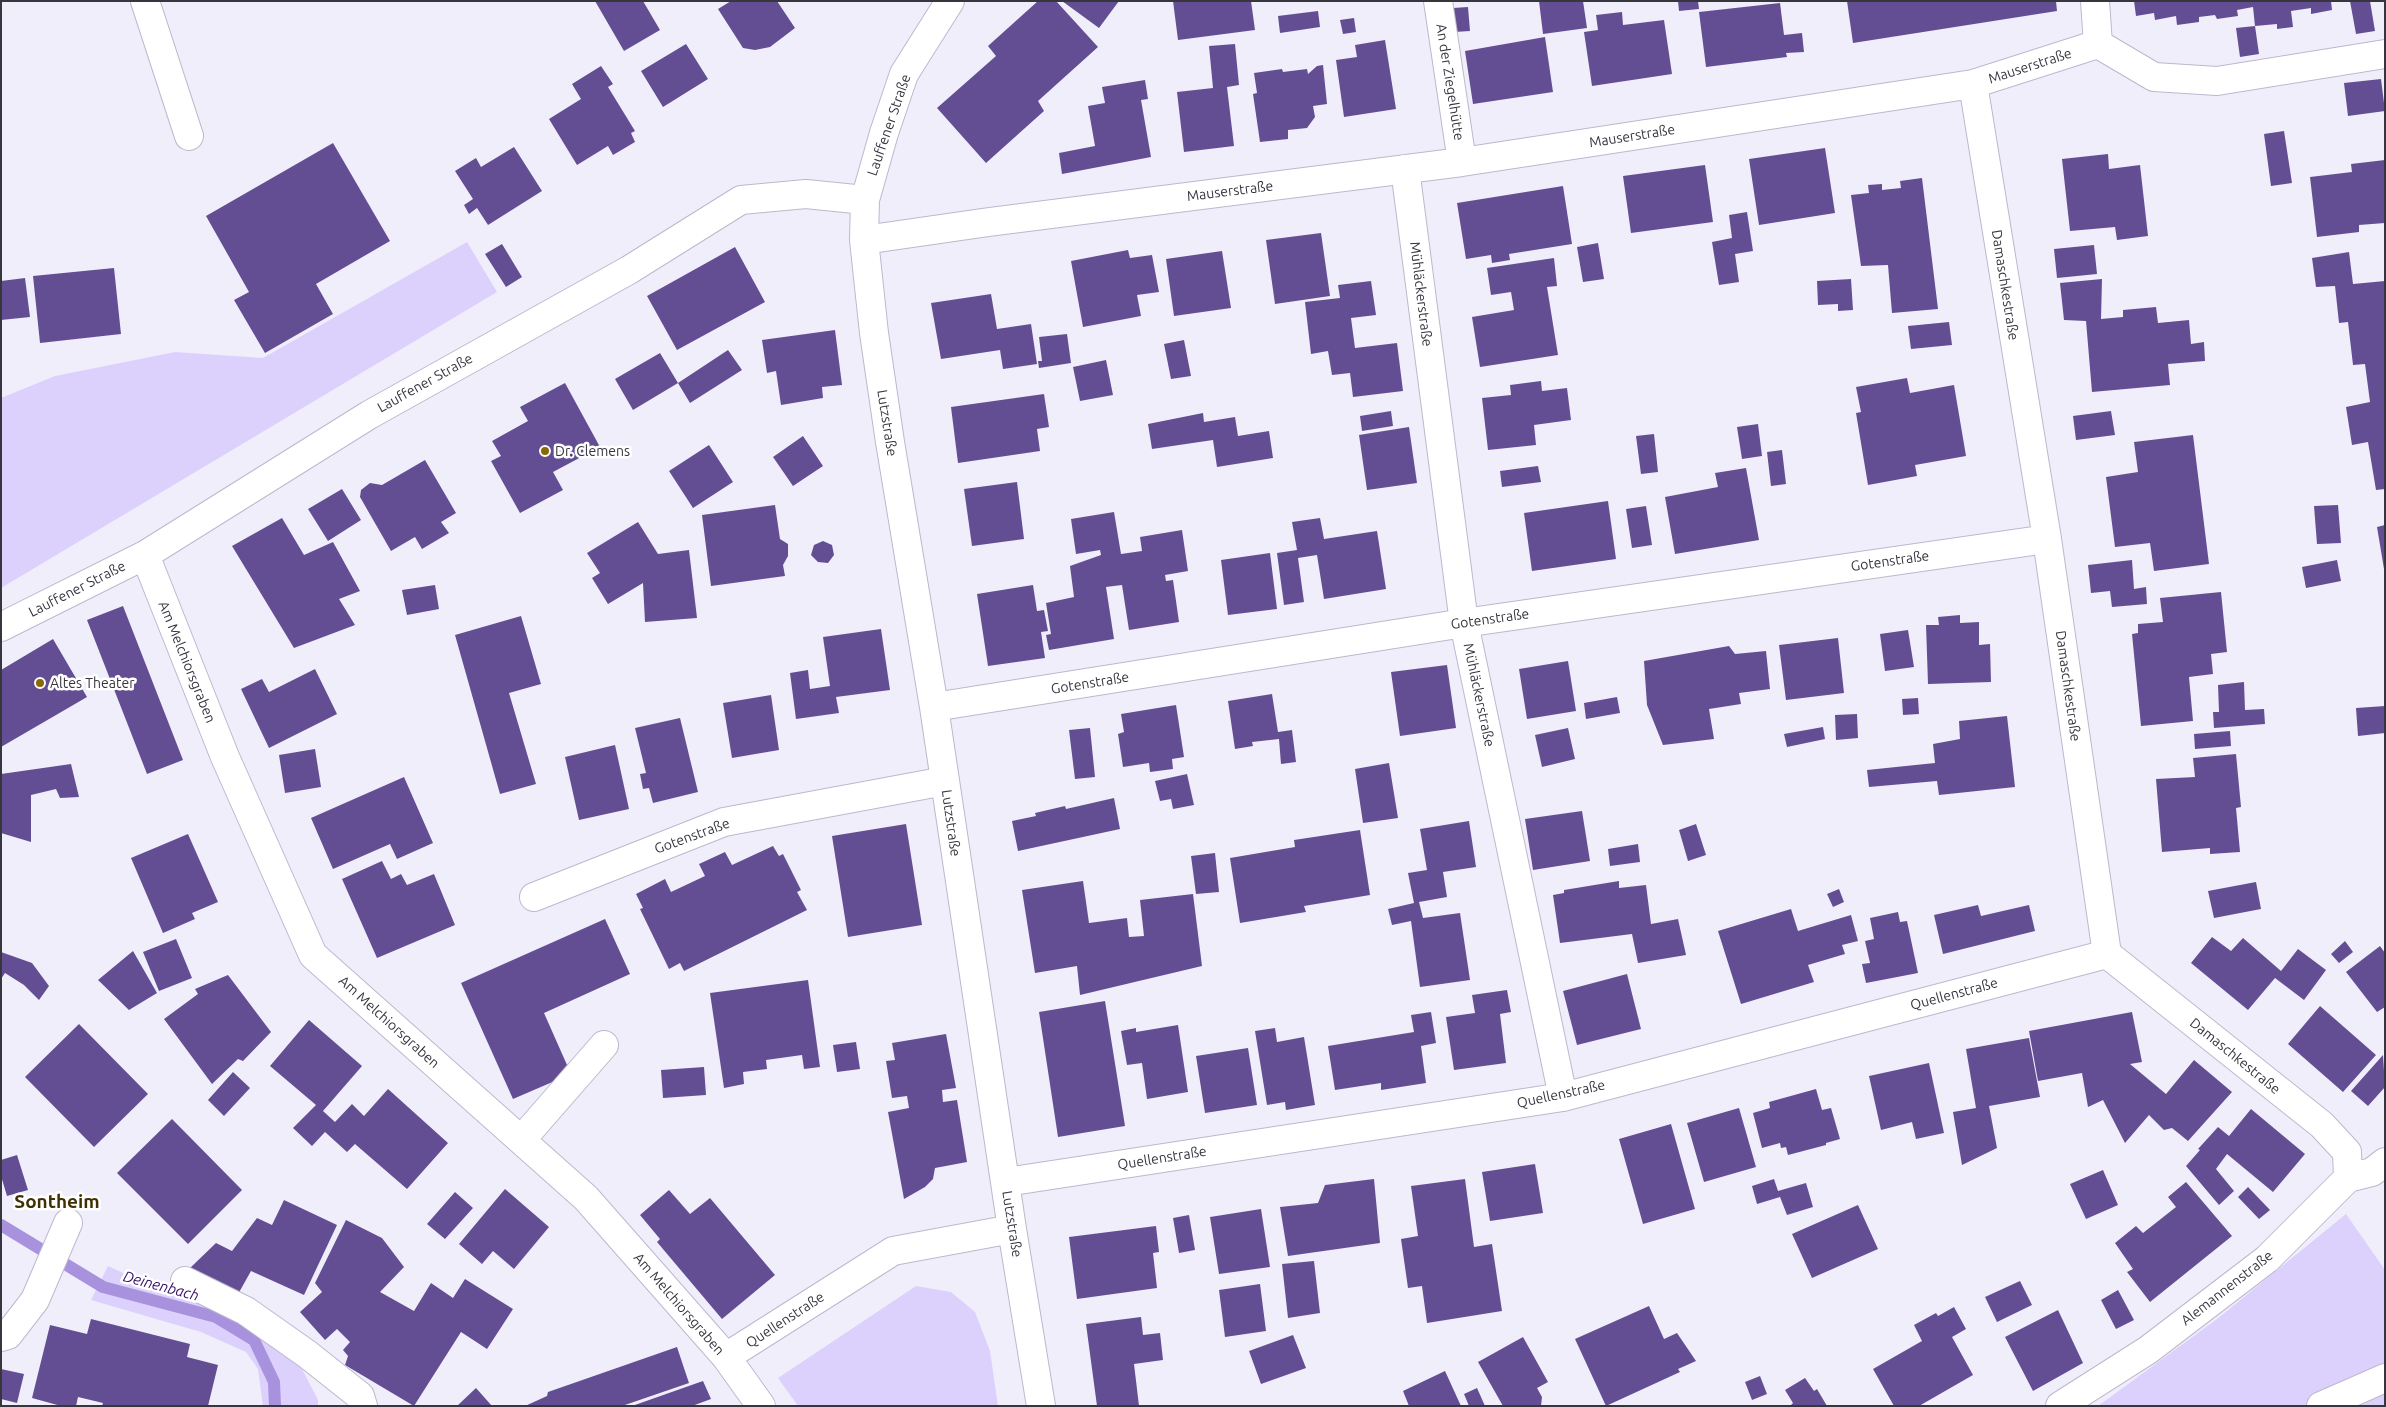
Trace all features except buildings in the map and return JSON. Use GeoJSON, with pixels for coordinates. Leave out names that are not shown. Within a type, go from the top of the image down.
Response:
{"type":"FeatureCollection","features":[{"type":"Feature","properties":{"kind":"street"},"geometry":{"type":"LineString","coordinates":[[145,1],[189,136]]}},
{"type":"Feature","properties":{"kind":"street","name":"Lauffener Straße"},"geometry":{"type":"LineString","coordinates":[[864,240],[865,200],[884,133],[904,74],[950,1]]}},
{"type":"Feature","properties":{"kind":"street","name":"An der Ziegelhütte"},"geometry":{"type":"LineString","coordinates":[[1438,1],[1462,162]]}},
{"type":"Feature","properties":{"kind":"street"},"geometry":{"type":"LineString","coordinates":[[2094,1],[2098,44],[2154,77],[2217,81],[2385,54]]}},
{"type":"Feature","properties":{"kind":"street","name":"Mauserstraße"},"geometry":{"type":"LineString","coordinates":[[864,240],[989,222],[1462,162],[1973,84],[2098,44]]}},
{"type":"Feature","properties":{"kind":"street","name":"Damaschkestraße"},"geometry":{"type":"LineString","coordinates":[[1973,84],[2046,539],[2107,954],[2322,1126],[2347,1152],[2348,1178]]}},
{"type":"Feature","properties":{"kind":"street","name":"Mühläckerstraße"},"geometry":{"type":"LineString","coordinates":[[1405,169],[1464,623],[1563,1096]]}},
{"type":"Feature","properties":{"kind":"street","name":"Lauffener Straße"},"geometry":{"type":"LineString","coordinates":[[1,627],[145,555],[369,415],[629,270],[741,200],[806,194],[865,200]]}},
{"type":"Feature","properties":{"kind":"street","name":"Lutzstraße"},"geometry":{"type":"LineString","coordinates":[[864,240],[874,333],[934,707],[1012,1230],[1041,1406]]}},
{"type":"Feature","properties":{"kind":"street","name":"Gotenstraße"},"geometry":{"type":"LineString","coordinates":[[934,707],[1464,623],[2046,539]]}},
{"type":"Feature","properties":{"kind":"street","name":"Am Melchiorsgraben"},"geometry":{"type":"LineString","coordinates":[[145,555],[225,757],[313,955],[522,1139],[586,1198],[726,1357],[761,1406]]}},
{"type":"Feature","properties":{"kind":"street","name":"Gotenstraße"},"geometry":{"type":"LineString","coordinates":[[534,897],[724,822],[945,782]]}},
{"type":"Feature","properties":{"kind":"street","name":"Quellenstraße"},"geometry":{"type":"LineString","coordinates":[[1006,1182],[1563,1096],[2107,954]]}},
{"type":"Feature","properties":{"kind":"street"},"geometry":{"type":"LineString","coordinates":[[522,1139],[604,1046]]}},
{"type":"Feature","properties":{"kind":"street"},"geometry":{"type":"LineString","coordinates":[[2348,1178],[2372,1172],[2385,1162]]}},
{"type":"Feature","properties":{"kind":"street","name":"Alemannenstraße"},"geometry":{"type":"LineString","coordinates":[[2060,1406],[2148,1350],[2267,1259],[2348,1178]]}},
{"type":"Feature","properties":{"kind":"street"},"geometry":{"type":"LineString","coordinates":[[1,1337],[8,1335],[35,1300],[68,1223]]}},
{"type":"Feature","properties":{"kind":"street","name":"Quellenstraße"},"geometry":{"type":"LineString","coordinates":[[726,1357],[893,1251],[1012,1230]]}},
{"type":"Feature","properties":{"kind":"street"},"geometry":{"type":"LineString","coordinates":[[184,1281],[246,1311],[307,1354],[360,1396],[363,1406]]}},
{"type":"Feature","properties":{"kind":"street"},"geometry":{"type":"LineString","coordinates":[[2321,1406],[2385,1378]]}},
{"type":"Feature","properties":{"kind":"shaded area"},"geometry":{"type":"Polygon","coordinates":[[[467,242],[497,292],[1,588],[1,398],[55,376],[175,352],[263,358],[467,242]]]}},
{"type":"Feature","properties":{"kind":"shaded area"},"geometry":{"type":"Polygon","coordinates":[[[2346,1214],[2385,1270],[2385,1406],[2098,1406],[2217,1319],[2346,1214]]]}},
{"type":"Feature","properties":{"kind":"shaded area"},"geometry":{"type":"Polygon","coordinates":[[[108,1266],[160,1290],[239,1315],[301,1367],[318,1400],[318,1406],[263,1406],[258,1369],[246,1352],[201,1332],[91,1300],[108,1266]]]}},
{"type":"Feature","properties":{"kind":"shaded area"},"geometry":{"type":"Polygon","coordinates":[[[916,1286],[951,1292],[975,1312],[990,1351],[998,1406],[798,1406],[778,1378],[916,1286]]]}},
{"type":"Feature","properties":{"kind":"waterway","name":"Deinenbach"},"geometry":{"type":"LineString","coordinates":[[1,1225],[103,1287],[216,1317],[254,1340],[274,1382],[275,1406]]}},
{"type":"Feature","properties":{"kind":"place","name":"Dr. Clemens"},"geometry":{"type":"Point","coordinates":[545,451]}},
{"type":"Feature","properties":{"kind":"place","name":"Altes Theater"},"geometry":{"type":"Point","coordinates":[40,683]}},
{"type":"Feature","properties":{"kind":"district","name":"Sontheim"},"geometry":{"type":"Point","coordinates":[57,1202]}}]}
